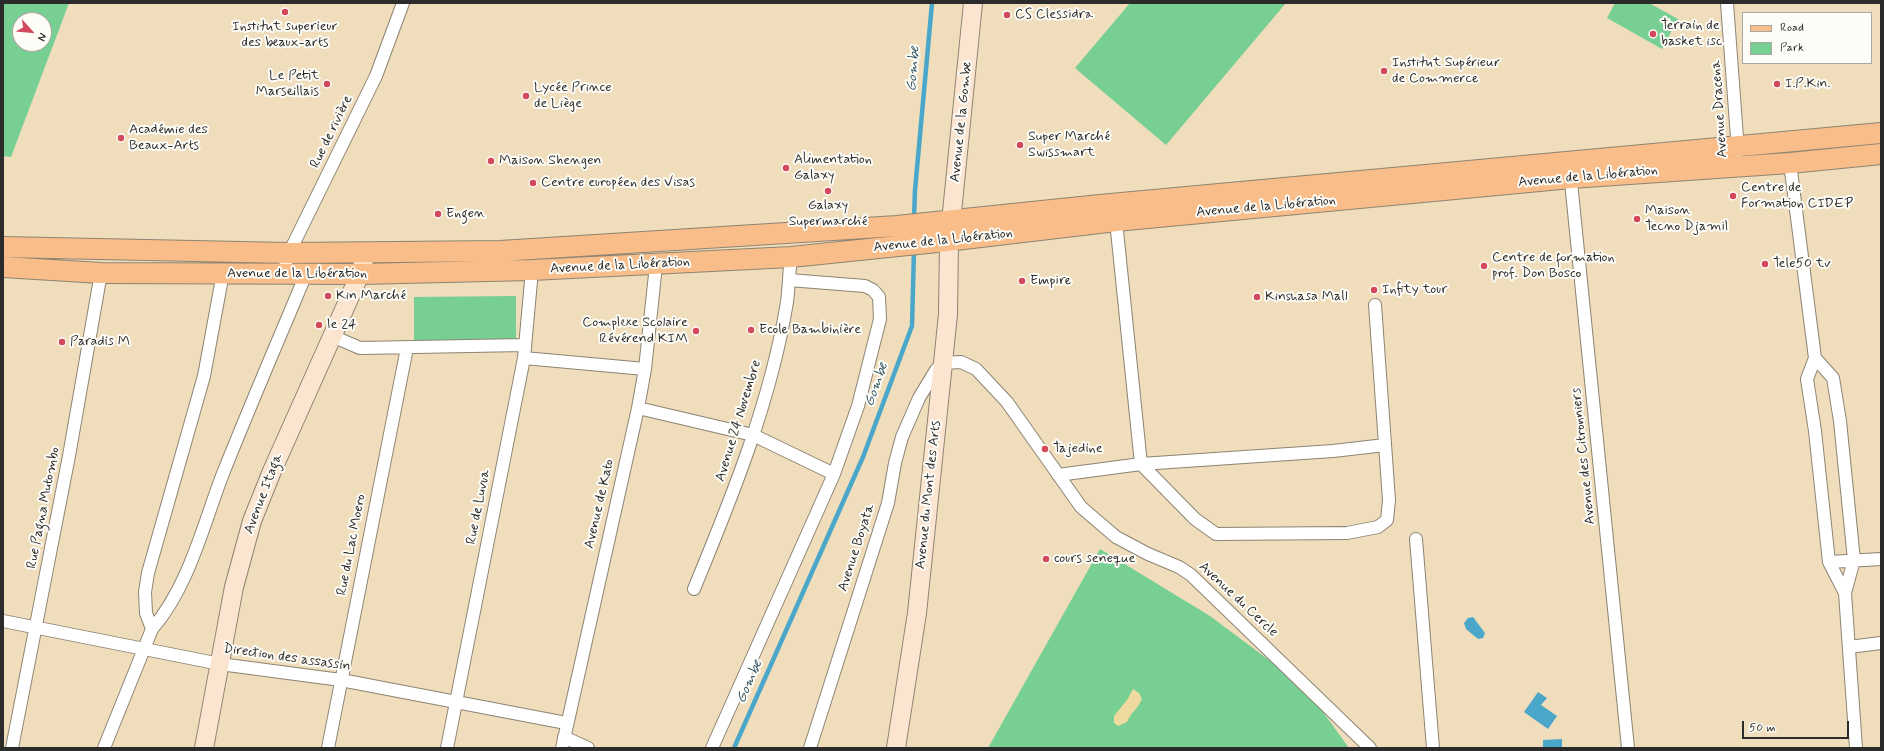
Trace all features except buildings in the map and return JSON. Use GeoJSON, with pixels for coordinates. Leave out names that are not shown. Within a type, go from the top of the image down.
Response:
{"type":"FeatureCollection","features":[{"type":"Feature","properties":{"kind":"main road","name":"Avenue de la Libération"},"geometry":{"type":"LineString","coordinates":[[3,267],[101,273],[360,274],[532,270],[656,265],[791,257],[940,242],[1570,170],[1738,145],[1881,133]]}},
{"type":"Feature","properties":{"kind":"main road","name":"Avenue de la Libération"},"geometry":{"type":"LineString","coordinates":[[3,248],[289,253],[500,251],[897,226],[1100,204],[1570,170],[1790,163],[1881,154]]}},
{"type":"Feature","properties":{"kind":"street","name":"Rue de rivière"},"geometry":{"type":"LineString","coordinates":[[283,273],[289,253],[376,76],[404,3]]}},
{"type":"Feature","properties":{"kind":"street","name":"Avenue de la Gombe"},"geometry":{"type":"LineString","coordinates":[[940,242],[941,221],[973,3]]}},
{"type":"Feature","properties":{"kind":"street","name":"Avenue Dracena"},"geometry":{"type":"LineString","coordinates":[[1727,3],[1739,165]]}},
{"type":"Feature","properties":{"kind":"street"},"geometry":{"type":"LineString","coordinates":[[1790,163],[1815,358],[1807,379],[1815,431],[1829,562],[1845,593]]}},
{"type":"Feature","properties":{"kind":"street","name":"Avenue des Citronniers"},"geometry":{"type":"LineString","coordinates":[[1570,170],[1628,748]]}},
{"type":"Feature","properties":{"kind":"street"},"geometry":{"type":"LineString","coordinates":[[1116,221],[1141,464],[1195,519],[1216,534],[1347,533],[1378,527],[1387,520],[1389,500],[1375,305]]}},
{"type":"Feature","properties":{"kind":"street","name":"Avenue du Mont des Arts"},"geometry":{"type":"LineString","coordinates":[[896,748],[917,613],[948,314],[940,242]]}},
{"type":"Feature","properties":{"kind":"street","name":"Avenue Itaga"},"geometry":{"type":"LineString","coordinates":[[204,748],[234,587],[252,521],[275,464],[360,274],[366,253]]}},
{"type":"Feature","properties":{"kind":"street","name":"Avenue 24 Novembre"},"geometry":{"type":"LineString","coordinates":[[694,590],[726,511],[753,435],[772,368],[787,302],[791,257]]}},
{"type":"Feature","properties":{"kind":"street","name":"Avenue de Kato"},"geometry":{"type":"LineString","coordinates":[[563,742],[566,723],[638,408],[645,369],[656,265]]}},
{"type":"Feature","properties":{"kind":"street","name":"Rue de Luvua"},"geometry":{"type":"LineString","coordinates":[[447,748],[524,358],[532,270]]}},
{"type":"Feature","properties":{"kind":"street","name":"Rue Pagna Mutombo"},"geometry":{"type":"LineString","coordinates":[[12,748],[70,456],[101,273]]}},
{"type":"Feature","properties":{"kind":"street"},"geometry":{"type":"LineString","coordinates":[[152,629],[146,613],[145,592],[148,572],[204,376],[223,273]]}},
{"type":"Feature","properties":{"kind":"street"},"geometry":{"type":"LineString","coordinates":[[104,748],[145,650],[152,629],[165,614],[182,582],[222,476],[306,274]]}},
{"type":"Feature","properties":{"kind":"street"},"geometry":{"type":"LineString","coordinates":[[712,748],[834,474],[858,406],[880,319],[879,297],[873,290],[865,286],[789,280]]}},
{"type":"Feature","properties":{"kind":"street"},"geometry":{"type":"LineString","coordinates":[[332,336],[360,348],[525,346]]}},
{"type":"Feature","properties":{"kind":"street","name":"Rue du Lac Moero"},"geometry":{"type":"LineString","coordinates":[[328,748],[407,348]]}},
{"type":"Feature","properties":{"kind":"street"},"geometry":{"type":"LineString","coordinates":[[524,358],[645,369]]}},
{"type":"Feature","properties":{"kind":"street"},"geometry":{"type":"LineString","coordinates":[[1815,358],[1833,378],[1840,421],[1854,560],[1845,593],[1856,748]]}},
{"type":"Feature","properties":{"kind":"street","name":"Avenue du Cercle"},"geometry":{"type":"LineString","coordinates":[[943,364],[961,362],[969,365],[986,378],[1007,402],[1081,507],[1116,537],[1148,554],[1179,567],[1191,575],[1370,748]]}},
{"type":"Feature","properties":{"kind":"street","name":"Avenue Boyata"},"geometry":{"type":"LineString","coordinates":[[810,748],[888,503],[895,463],[902,436],[926,386],[936,370],[943,364]]}},
{"type":"Feature","properties":{"kind":"street"},"geometry":{"type":"LineString","coordinates":[[638,408],[753,435],[834,474]]}},
{"type":"Feature","properties":{"kind":"street"},"geometry":{"type":"LineString","coordinates":[[1058,475],[1141,464],[1333,451],[1385,445]]}},
{"type":"Feature","properties":{"kind":"street"},"geometry":{"type":"LineString","coordinates":[[1416,539],[1433,748]]}},
{"type":"Feature","properties":{"kind":"street"},"geometry":{"type":"LineString","coordinates":[[1829,562],[1881,558]]}},
{"type":"Feature","properties":{"kind":"street","name":"Direction des assassin"},"geometry":{"type":"LineString","coordinates":[[3,621],[220,664],[341,680],[566,723]]}},
{"type":"Feature","properties":{"kind":"street"},"geometry":{"type":"LineString","coordinates":[[1849,647],[1881,643]]}},
{"type":"Feature","properties":{"kind":"street"},"geometry":{"type":"LineString","coordinates":[[563,742],[588,748]]}},
{"type":"Feature","properties":{"kind":"green space"},"geometry":{"type":"Polygon","coordinates":[[[3,3],[69,3],[52,48],[52,12],[12,12],[12,52],[51,52],[11,157],[3,156],[3,3]]]}},
{"type":"Feature","properties":{"kind":"green space"},"geometry":{"type":"Polygon","coordinates":[[[1130,3],[1286,3],[1166,145],[1075,68],[1130,3]]]}},
{"type":"Feature","properties":{"kind":"green space","name":"Terrain de basket isc"},"geometry":{"type":"Polygon","coordinates":[[[1615,3],[1649,3],[1678,19],[1662,49],[1607,18],[1615,3]]]}},
{"type":"Feature","properties":{"kind":"green space"},"geometry":{"type":"Polygon","coordinates":[[[516,296],[516,341],[414,342],[414,297],[516,296]]]}},
{"type":"Feature","properties":{"kind":"green space"},"geometry":{"type":"Polygon","coordinates":[[[1100,549],[1210,616],[1305,687],[1349,748],[988,748],[1100,549]]]}},
{"type":"Feature","properties":{"kind":"sand"},"geometry":{"type":"Polygon","coordinates":[[[1133,689],[1139,693],[1142,699],[1127,722],[1118,726],[1114,723],[1114,716],[1127,700],[1133,689]]]}},
{"type":"Feature","properties":{"kind":"water"},"geometry":{"type":"Polygon","coordinates":[[[1473,617],[1485,633],[1483,638],[1478,639],[1466,629],[1464,623],[1468,618],[1473,617]]]}},
{"type":"Feature","properties":{"kind":"water"},"geometry":{"type":"Polygon","coordinates":[[[1538,692],[1547,698],[1541,705],[1557,716],[1548,729],[1524,712],[1538,692]]]}},
{"type":"Feature","properties":{"kind":"water"},"geometry":{"type":"Polygon","coordinates":[[[1562,739],[1562,748],[1543,748],[1543,740],[1562,739]]]}},
{"type":"Feature","properties":{"kind":"waterway","name":"Gombe"},"geometry":{"type":"LineString","coordinates":[[914,219],[915,190],[932,3]]}},
{"type":"Feature","properties":{"kind":"waterway","name":"Gombe"},"geometry":{"type":"LineString","coordinates":[[734,748],[863,457],[912,326],[914,250]]}},
{"type":"Feature","properties":{"kind":"place","name":"Institut superieur des beaux-arts"},"geometry":{"type":"Point","coordinates":[285,12]}},
{"type":"Feature","properties":{"kind":"place","name":"CS Clessidra"},"geometry":{"type":"Point","coordinates":[1007,15]}},
{"type":"Feature","properties":{"kind":"place","name":"Terrain de basket isc"},"geometry":{"type":"Point","coordinates":[1653,34]}},
{"type":"Feature","properties":{"kind":"place","name":"Institut Supérieur de Commerce"},"geometry":{"type":"Point","coordinates":[1384,71]}},
{"type":"Feature","properties":{"kind":"place","name":"Le Petit Marseillais"},"geometry":{"type":"Point","coordinates":[327,84]}},
{"type":"Feature","properties":{"kind":"place","name":"I.P.Kin."},"geometry":{"type":"Point","coordinates":[1777,84]}},
{"type":"Feature","properties":{"kind":"place","name":"Lycée Prince de Liège"},"geometry":{"type":"Point","coordinates":[526,96]}},
{"type":"Feature","properties":{"kind":"place","name":"Académie des Beaux-Arts"},"geometry":{"type":"Point","coordinates":[121,138]}},
{"type":"Feature","properties":{"kind":"place","name":"Super Marché Swissmart"},"geometry":{"type":"Point","coordinates":[1020,145]}},
{"type":"Feature","properties":{"kind":"place","name":"Maison Shengen"},"geometry":{"type":"Point","coordinates":[491,161]}},
{"type":"Feature","properties":{"kind":"place","name":"Alimentation Galaxy"},"geometry":{"type":"Point","coordinates":[786,168]}},
{"type":"Feature","properties":{"kind":"place","name":"Centre européen des Visas"},"geometry":{"type":"Point","coordinates":[533,183]}},
{"type":"Feature","properties":{"kind":"place","name":"Galaxy Supermarché"},"geometry":{"type":"Point","coordinates":[828,191]}},
{"type":"Feature","properties":{"kind":"place","name":"Centre de Formation CIDEP"},"geometry":{"type":"Point","coordinates":[1733,196]}},
{"type":"Feature","properties":{"kind":"place","name":"Engen"},"geometry":{"type":"Point","coordinates":[438,214]}},
{"type":"Feature","properties":{"kind":"place","name":"Maison Tecno Djamil"},"geometry":{"type":"Point","coordinates":[1637,219]}},
{"type":"Feature","properties":{"kind":"place","name":"Tele50 tv"},"geometry":{"type":"Point","coordinates":[1765,264]}},
{"type":"Feature","properties":{"kind":"place","name":"Centre de formation prof. Don Bosco"},"geometry":{"type":"Point","coordinates":[1484,266]}},
{"type":"Feature","properties":{"kind":"place","name":"Empire"},"geometry":{"type":"Point","coordinates":[1022,281]}},
{"type":"Feature","properties":{"kind":"place","name":"Infity tour"},"geometry":{"type":"Point","coordinates":[1374,290]}},
{"type":"Feature","properties":{"kind":"place","name":"Kin Marché"},"geometry":{"type":"Point","coordinates":[328,296]}},
{"type":"Feature","properties":{"kind":"place","name":"Kinshasa Mall"},"geometry":{"type":"Point","coordinates":[1257,297]}},
{"type":"Feature","properties":{"kind":"place","name":"le 24"},"geometry":{"type":"Point","coordinates":[319,325]}},
{"type":"Feature","properties":{"kind":"place","name":"Ecole Bambinière"},"geometry":{"type":"Point","coordinates":[751,330]}},
{"type":"Feature","properties":{"kind":"place","name":"Complexe Scolaire Révérend KIM"},"geometry":{"type":"Point","coordinates":[696,331]}},
{"type":"Feature","properties":{"kind":"place","name":"Paradis M"},"geometry":{"type":"Point","coordinates":[62,342]}},
{"type":"Feature","properties":{"kind":"place","name":"Tajedine"},"geometry":{"type":"Point","coordinates":[1045,449]}},
{"type":"Feature","properties":{"kind":"place","name":"cours seneque"},"geometry":{"type":"Point","coordinates":[1046,559]}}]}
